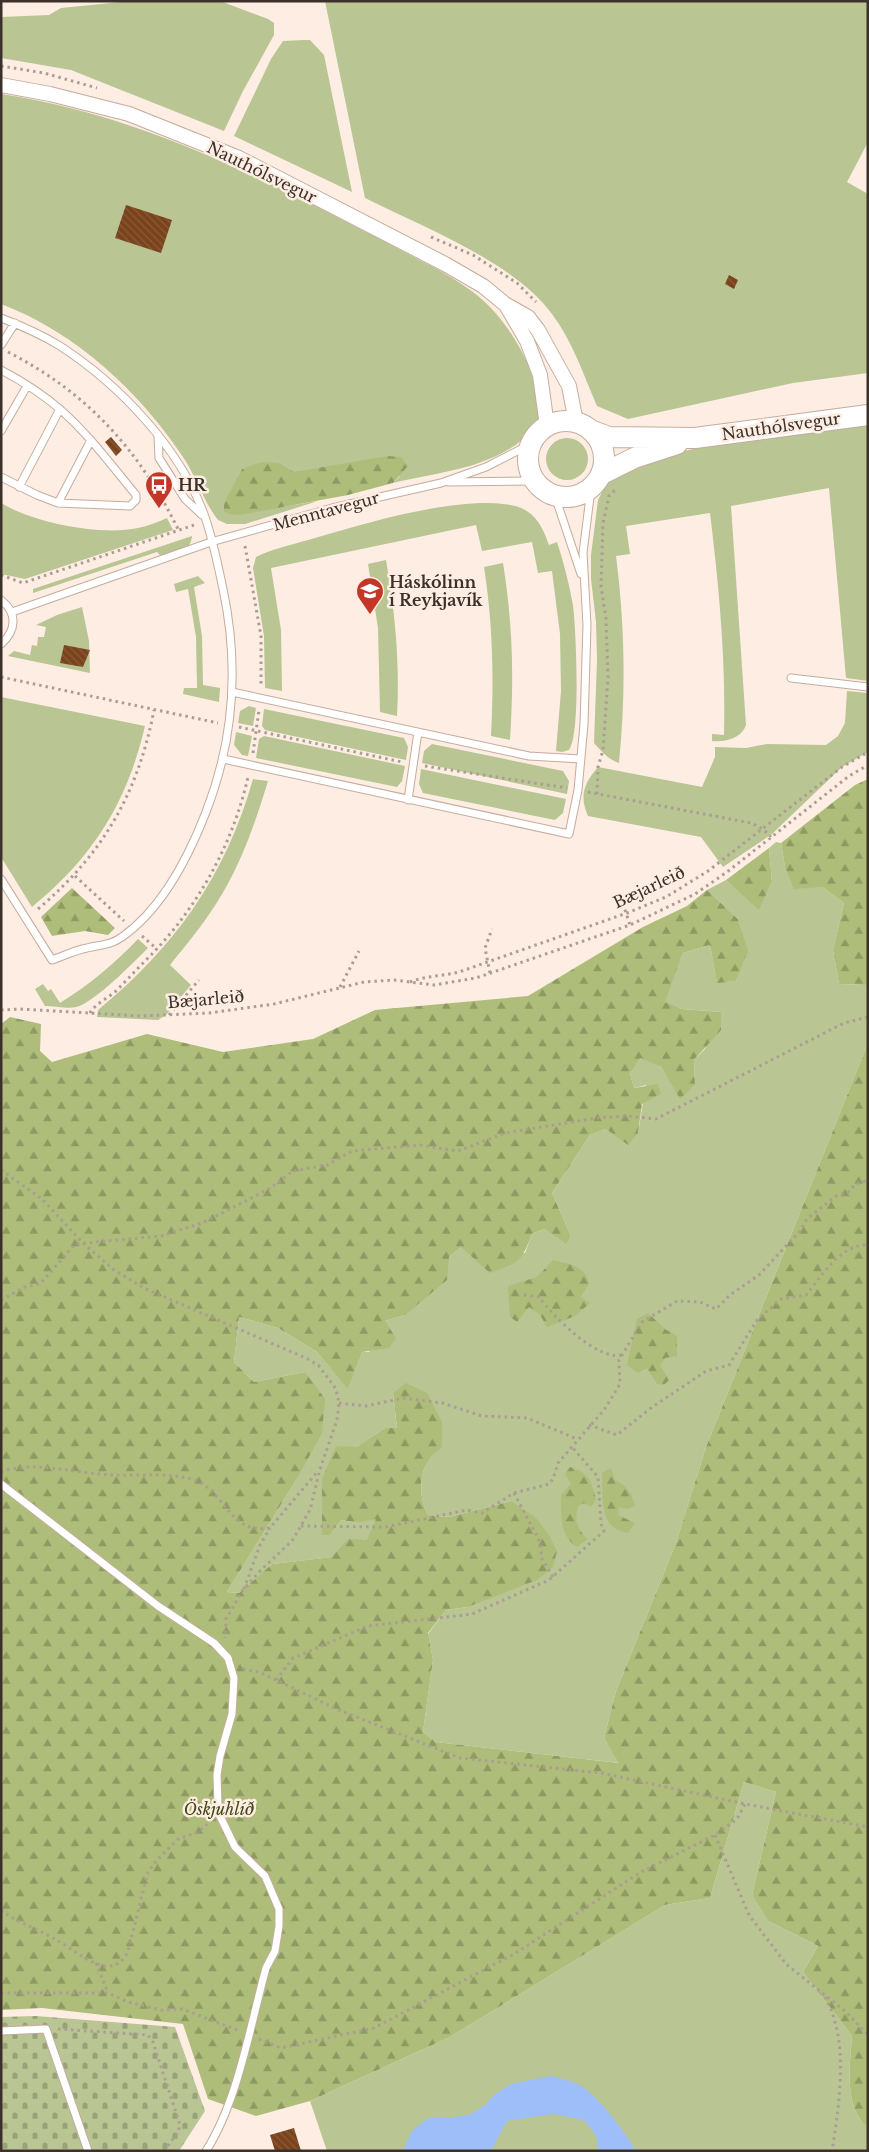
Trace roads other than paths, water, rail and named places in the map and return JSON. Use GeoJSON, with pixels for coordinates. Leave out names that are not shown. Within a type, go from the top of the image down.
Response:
{"type":"FeatureCollection","features":[{"type":"Feature","properties":{"kind":"street","name":"Nauthólsvegur"},"geometry":{"type":"LineString","coordinates":[[1,85],[50,94],[129,114],[239,158],[445,264],[528,317],[538,330],[569,386],[583,426],[609,437],[695,438],[868,415]]}},
{"type":"Feature","properties":{"kind":"street","name":"Nauthólsvegur"},"geometry":{"type":"LineString","coordinates":[[505,304],[526,341],[540,375],[547,426]]}},
{"type":"Feature","properties":{"kind":"street"},"geometry":{"type":"LineString","coordinates":[[556,423],[583,426],[598,439],[603,450],[604,462],[596,481],[574,497],[555,496],[543,490],[534,481],[528,456],[538,434],[547,426],[556,423]]}},
{"type":"Feature","properties":{"kind":"street","name":"Nauthólsvegur"},"geometry":{"type":"LineString","coordinates":[[596,481],[634,458],[695,438]]}},
{"type":"Feature","properties":{"kind":"lane"},"geometry":{"type":"LineString","coordinates":[[1,318],[15,323],[59,346],[88,365],[132,405],[158,435],[192,489],[206,519],[228,615],[233,666],[229,725],[213,796],[187,856],[170,886],[132,928],[107,945],[87,948],[52,960],[1,879]]}},
{"type":"Feature","properties":{"kind":"lane"},"geometry":{"type":"LineString","coordinates":[[1,345],[15,323]]}},
{"type":"Feature","properties":{"kind":"lane"},"geometry":{"type":"LineString","coordinates":[[1,370],[60,409],[91,440],[136,495],[136,500],[130,506],[58,503],[18,487],[1,477]]}},
{"type":"Feature","properties":{"kind":"lane"},"geometry":{"type":"LineString","coordinates":[[1,431],[27,386]]}},
{"type":"Feature","properties":{"kind":"lane"},"geometry":{"type":"LineString","coordinates":[[18,487],[60,409]]}},
{"type":"Feature","properties":{"kind":"lane"},"geometry":{"type":"LineString","coordinates":[[158,435],[159,458],[185,499],[206,519]]}},
{"type":"Feature","properties":{"kind":"lane"},"geometry":{"type":"LineString","coordinates":[[58,503],[91,440]]}},
{"type":"Feature","properties":{"kind":"lane","name":"Menntavegur"},"geometry":{"type":"LineString","coordinates":[[12,612],[211,542],[332,508],[441,482],[486,467],[532,444]]}},
{"type":"Feature","properties":{"kind":"lane","name":"Menntavegur"},"geometry":{"type":"LineString","coordinates":[[441,482],[534,481]]}},
{"type":"Feature","properties":{"kind":"lane"},"geometry":{"type":"LineString","coordinates":[[222,759],[569,834],[578,790],[586,680],[586,625],[583,579],[585,533],[596,481]]}},
{"type":"Feature","properties":{"kind":"lane"},"geometry":{"type":"LineString","coordinates":[[555,496],[583,579]]}},
{"type":"Feature","properties":{"kind":"lane"},"geometry":{"type":"LineString","coordinates":[[1,600],[12,612],[14,621],[12,630],[1,644]]}},
{"type":"Feature","properties":{"kind":"lane"},"geometry":{"type":"LineString","coordinates":[[791,678],[868,687]]}},
{"type":"Feature","properties":{"kind":"lane"},"geometry":{"type":"LineString","coordinates":[[232,692],[530,756],[581,759]]}},
{"type":"Feature","properties":{"kind":"lane"},"geometry":{"type":"LineString","coordinates":[[408,800],[418,732]]}},
{"type":"Feature","properties":{"kind":"lane"},"geometry":{"type":"LineString","coordinates":[[1,1484],[158,1606],[214,1643],[228,1658],[234,1678],[232,1714],[220,1756],[217,1776],[218,1806],[220,1816],[235,1847],[265,1876],[279,1908],[279,1926],[275,1951],[266,1968],[229,2100],[214,2139],[206,2151]]}},
{"type":"Feature","properties":{"kind":"lane"},"geometry":{"type":"LineString","coordinates":[[1,2031],[46,2029],[88,2151]]}},
{"type":"Feature","properties":{"kind":"water"},"geometry":{"type":"Polygon","coordinates":[[[550,2076],[573,2082],[590,2093],[617,2123],[636,2151],[598,2151],[597,2137],[584,2120],[553,2114],[507,2121],[491,2151],[403,2151],[412,2131],[428,2118],[451,2118],[471,2114],[485,2105],[495,2094],[511,2084],[550,2076]]]}},
{"type":"Feature","properties":{"kind":"place","name":"HR"},"geometry":{"type":"Point","coordinates":[159,509]}},
{"type":"Feature","properties":{"kind":"place","name":"Háskólinn í Reykjavík"},"geometry":{"type":"Point","coordinates":[370,615]}},
{"type":"Feature","properties":{"kind":"park label","name":"Öskjuhlíð"},"geometry":{"type":"Point","coordinates":[219,1809]}}]}
